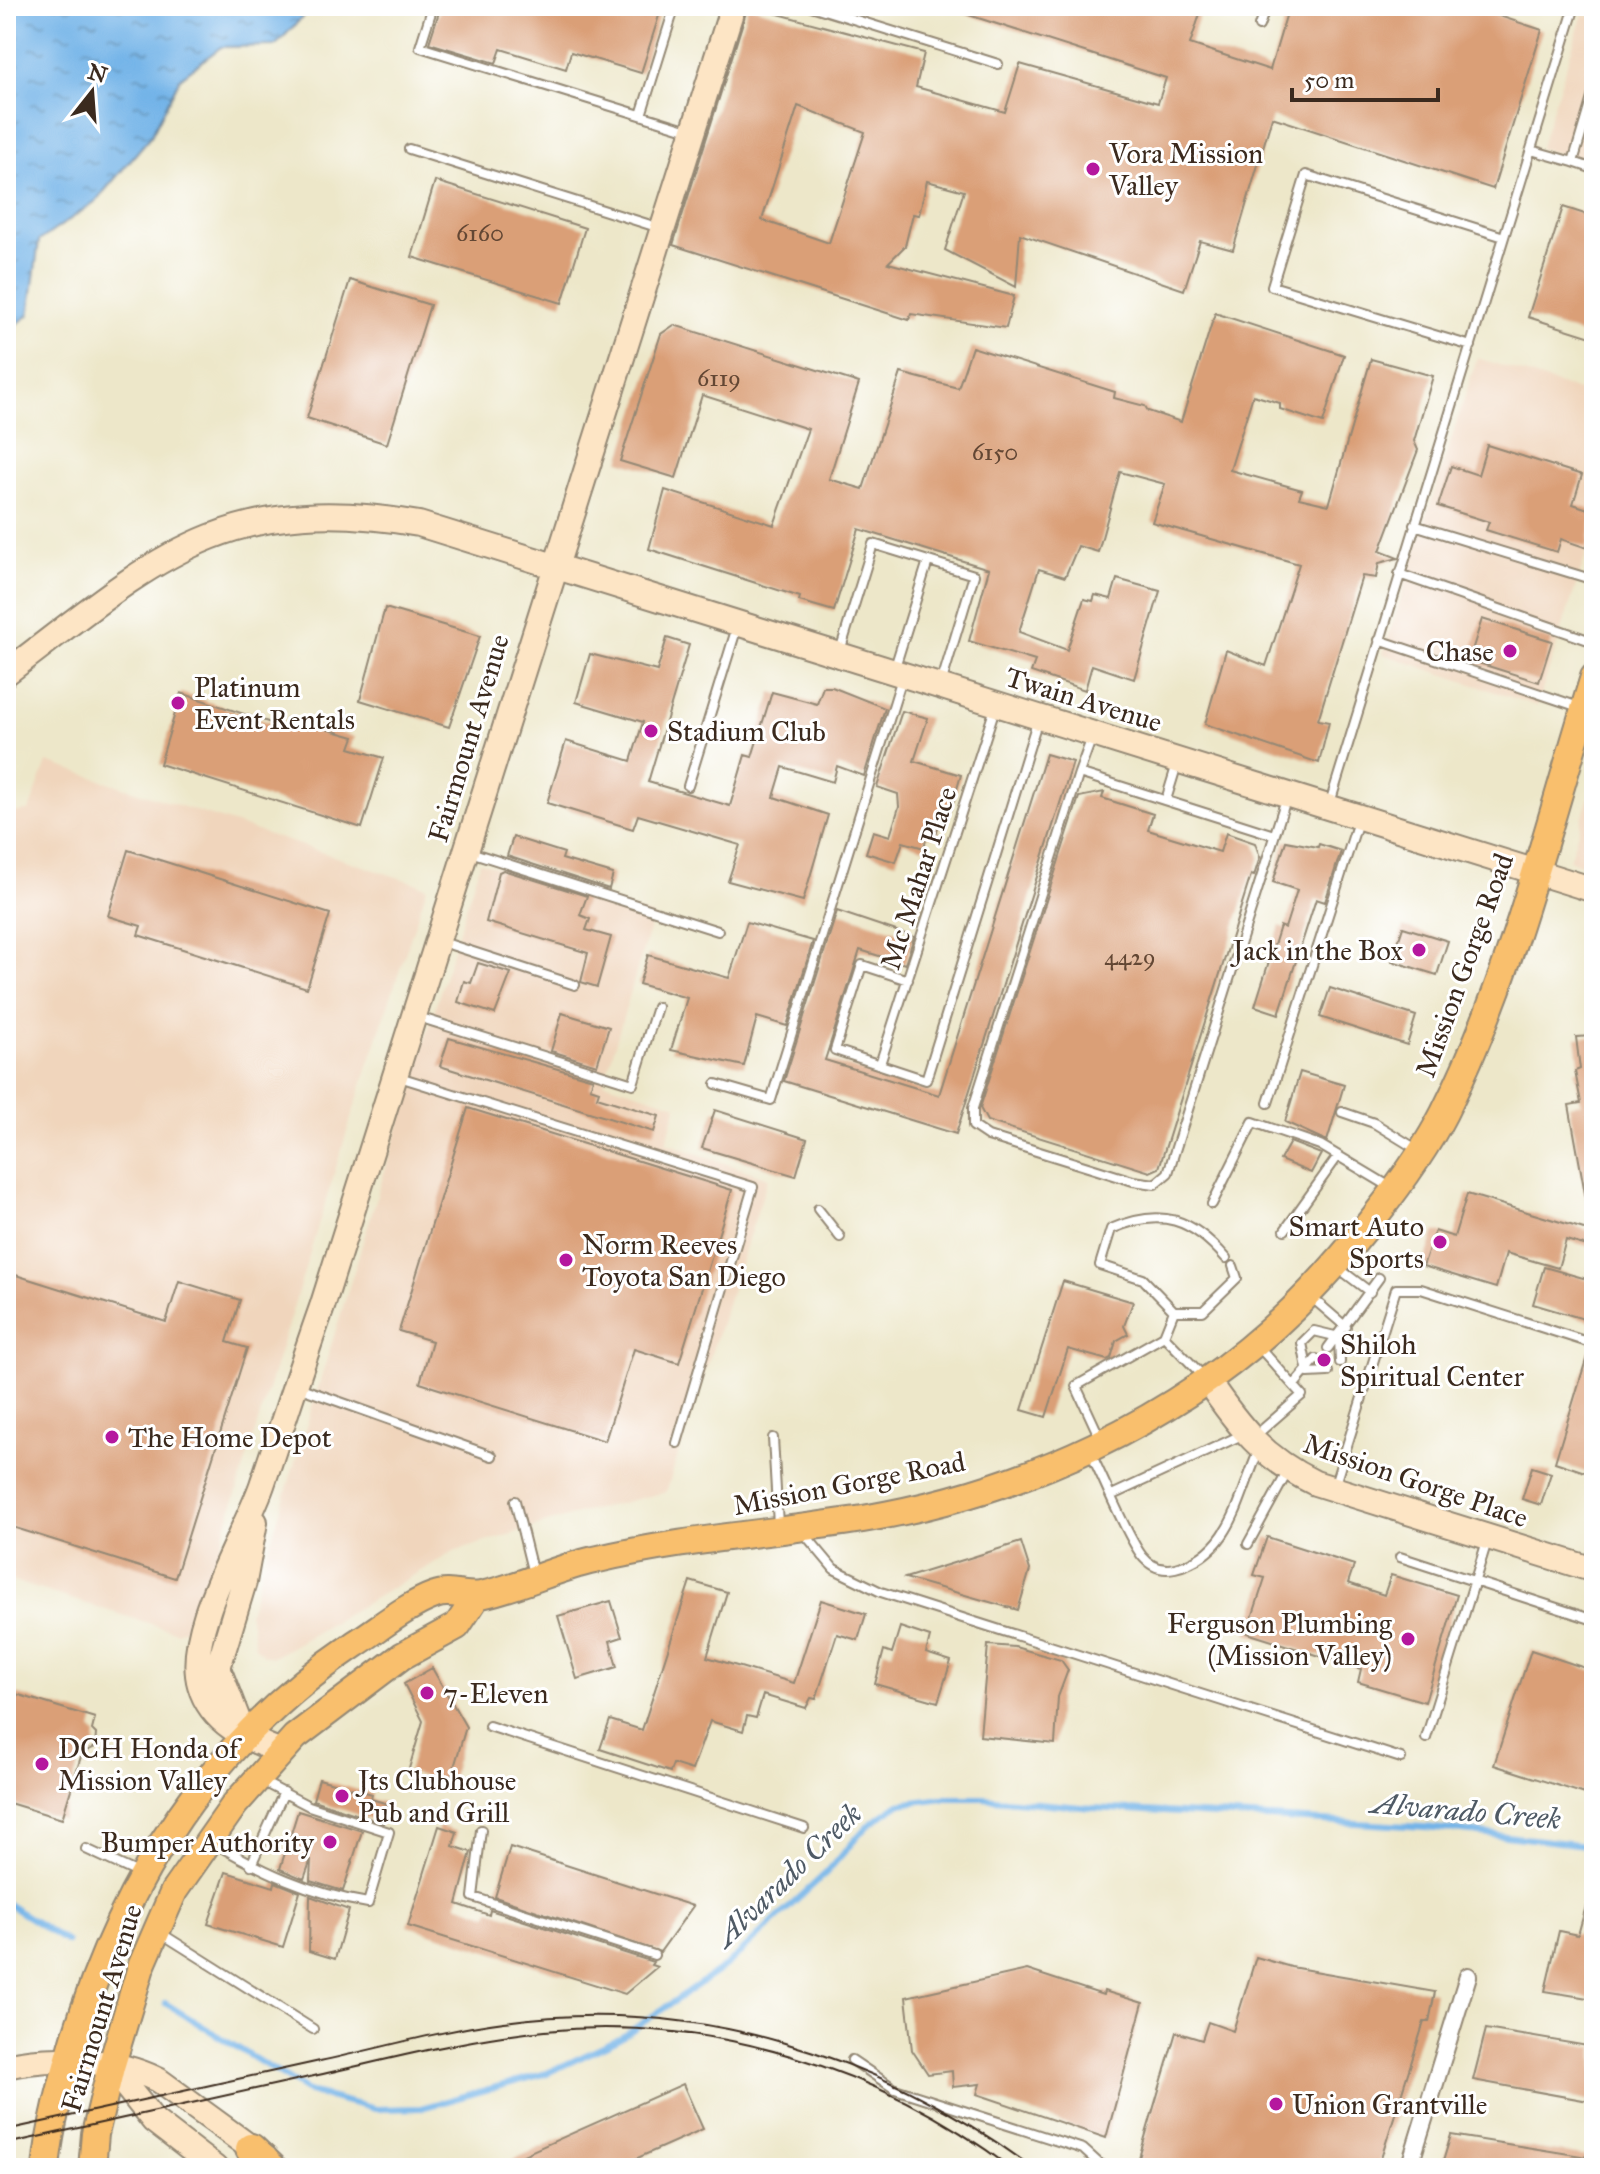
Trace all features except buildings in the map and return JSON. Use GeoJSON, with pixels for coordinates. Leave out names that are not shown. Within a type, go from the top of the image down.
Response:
{"type":"FeatureCollection","features":[{"type":"Feature","properties":{"kind":"main road","name":"Mission Gorge Road"},"geometry":{"type":"LineString","coordinates":[[245,1738],[274,1706],[389,1621],[440,1592],[477,1596],[596,1559],[871,1517],[974,1494],[1042,1471],[1164,1410],[1207,1380],[1254,1343],[1333,1264],[1393,1188],[1440,1119],[1486,1016],[1593,681]]}},
{"type":"Feature","properties":{"kind":"main road"},"geometry":{"type":"LineString","coordinates":[[281,1752],[295,1737],[357,1688],[402,1656],[457,1626],[477,1596]]}},
{"type":"Feature","properties":{"kind":"main road","name":"Fairmount Avenue"},"geometry":{"type":"LineString","coordinates":[[46,2168],[55,2110],[68,2061],[103,1957],[141,1875],[204,1783],[245,1738]]}},
{"type":"Feature","properties":{"kind":"main road","name":"Fairmount Avenue"},"geometry":{"type":"LineString","coordinates":[[92,2168],[95,2134],[111,2067],[155,1930],[170,1897],[209,1840],[281,1752]]}},
{"type":"Feature","properties":{"kind":"street","name":"Fairmount Avenue"},"geometry":{"type":"LineString","coordinates":[[245,1738],[222,1679],[219,1657],[244,1582],[261,1489],[395,1076],[733,6]]}},
{"type":"Feature","properties":{"kind":"street","name":"Twain Avenue"},"geometry":{"type":"LineString","coordinates":[[6,673],[145,568],[189,544],[245,524],[315,514],[376,516],[419,524],[556,566],[1594,890]]}},
{"type":"Feature","properties":{"kind":"street","name":"Mission Gorge Place"},"geometry":{"type":"LineString","coordinates":[[1207,1380],[1252,1440],[1288,1470],[1333,1488],[1594,1570]]}},
{"type":"Feature","properties":{"kind":"street"},"geometry":{"type":"LineString","coordinates":[[245,1738],[281,1752]]}},
{"type":"Feature","properties":{"kind":"street"},"geometry":{"type":"LineString","coordinates":[[1409,2168],[1468,1976]]}},
{"type":"Feature","properties":{"kind":"street"},"geometry":{"type":"LineString","coordinates":[[6,2066],[68,2061],[142,2072],[158,2080],[261,2159],[280,2168]]}},
{"type":"Feature","properties":{"kind":"street"},"geometry":{"type":"LineString","coordinates":[[111,2067],[154,2121],[215,2168]]}},
{"type":"Feature","properties":{"kind":"lane"},"geometry":{"type":"LineString","coordinates":[[433,6],[420,47],[694,131]]}},
{"type":"Feature","properties":{"kind":"lane"},"geometry":{"type":"LineString","coordinates":[[641,115],[675,6]]}},
{"type":"Feature","properties":{"kind":"lane"},"geometry":{"type":"LineString","coordinates":[[811,6],[998,64]]}},
{"type":"Feature","properties":{"kind":"lane"},"geometry":{"type":"LineString","coordinates":[[1259,26],[1266,6]]}},
{"type":"Feature","properties":{"kind":"lane"},"geometry":{"type":"LineString","coordinates":[[1329,808],[1575,6]]}},
{"type":"Feature","properties":{"kind":"lane"},"geometry":{"type":"LineString","coordinates":[[1573,162],[1594,91]]}},
{"type":"Feature","properties":{"kind":"lane"},"geometry":{"type":"LineString","coordinates":[[409,149],[663,229]]}},
{"type":"Feature","properties":{"kind":"lane"},"geometry":{"type":"LineString","coordinates":[[1531,150],[1594,169]]}},
{"type":"Feature","properties":{"kind":"lane"},"geometry":{"type":"LineString","coordinates":[[1471,346],[1272,286],[1276,272],[1306,175],[1504,237]]}},
{"type":"Feature","properties":{"kind":"lane"},"geometry":{"type":"LineString","coordinates":[[1414,525],[1594,580]]}},
{"type":"Feature","properties":{"kind":"lane"},"geometry":{"type":"LineString","coordinates":[[839,653],[873,544],[974,575],[940,685]]}},
{"type":"Feature","properties":{"kind":"lane"},"geometry":{"type":"LineString","coordinates":[[716,1084],[771,1100],[928,561]]}},
{"type":"Feature","properties":{"kind":"lane"},"geometry":{"type":"LineString","coordinates":[[1399,574],[1594,642]]}},
{"type":"Feature","properties":{"kind":"lane"},"geometry":{"type":"LineString","coordinates":[[688,786],[738,622]]}},
{"type":"Feature","properties":{"kind":"lane"},"geometry":{"type":"LineString","coordinates":[[1379,640],[1584,708]]}},
{"type":"Feature","properties":{"kind":"lane","name":"Mc Mahar Place"},"geometry":{"type":"LineString","coordinates":[[880,1064],[996,704]]}},
{"type":"Feature","properties":{"kind":"lane"},"geometry":{"type":"LineString","coordinates":[[908,980],[862,965],[835,1050],[926,1080],[1039,715]]}},
{"type":"Feature","properties":{"kind":"lane"},"geometry":{"type":"LineString","coordinates":[[1093,733],[973,1108],[973,1126],[988,1136],[1133,1181],[1155,1184],[1168,1173],[1287,795]]}},
{"type":"Feature","properties":{"kind":"lane"},"geometry":{"type":"LineString","coordinates":[[1166,800],[1178,760]]}},
{"type":"Feature","properties":{"kind":"lane"},"geometry":{"type":"LineString","coordinates":[[1079,773],[1274,835]]}},
{"type":"Feature","properties":{"kind":"lane"},"geometry":{"type":"LineString","coordinates":[[1268,1103],[1359,817]]}},
{"type":"Feature","properties":{"kind":"lane"},"geometry":{"type":"LineString","coordinates":[[466,850],[718,931]]}},
{"type":"Feature","properties":{"kind":"lane"},"geometry":{"type":"LineString","coordinates":[[438,940],[575,985]]}},
{"type":"Feature","properties":{"kind":"lane"},"geometry":{"type":"LineString","coordinates":[[414,1016],[633,1084],[657,1007]]}},
{"type":"Feature","properties":{"kind":"lane"},"geometry":{"type":"LineString","coordinates":[[395,1076],[753,1187],[677,1443]]}},
{"type":"Feature","properties":{"kind":"lane"},"geometry":{"type":"LineString","coordinates":[[1342,1112],[1374,1123],[1419,1151]]}},
{"type":"Feature","properties":{"kind":"lane"},"geometry":{"type":"LineString","coordinates":[[1212,1204],[1253,1122],[1320,1145],[1393,1188]]}},
{"type":"Feature","properties":{"kind":"lane"},"geometry":{"type":"LineString","coordinates":[[1285,1230],[1338,1156]]}},
{"type":"Feature","properties":{"kind":"lane"},"geometry":{"type":"LineString","coordinates":[[818,1209],[840,1237]]}},
{"type":"Feature","properties":{"kind":"lane"},"geometry":{"type":"LineString","coordinates":[[1161,1217],[1176,1221],[1195,1227],[1230,1262],[1237,1278],[1203,1311],[1174,1311],[1143,1279],[1100,1265],[1111,1229],[1135,1220],[1161,1217]]}},
{"type":"Feature","properties":{"kind":"lane"},"geometry":{"type":"LineString","coordinates":[[1333,1264],[1370,1292]]}},
{"type":"Feature","properties":{"kind":"lane"},"geometry":{"type":"LineString","coordinates":[[1328,1348],[1339,1337],[1379,1278]]}},
{"type":"Feature","properties":{"kind":"lane"},"geometry":{"type":"LineString","coordinates":[[1333,1488],[1396,1289],[1421,1289],[1594,1344]]}},
{"type":"Feature","properties":{"kind":"lane"},"geometry":{"type":"LineString","coordinates":[[1307,1293],[1346,1327]]}},
{"type":"Feature","properties":{"kind":"lane"},"geometry":{"type":"LineString","coordinates":[[1174,1311],[1164,1336],[1076,1386],[1112,1495],[1143,1556],[1158,1569],[1191,1563],[1213,1550],[1230,1525],[1252,1440]]}},
{"type":"Feature","properties":{"kind":"lane"},"geometry":{"type":"LineString","coordinates":[[1308,1373],[1302,1343],[1314,1331],[1339,1337]]}},
{"type":"Feature","properties":{"kind":"lane"},"geometry":{"type":"LineString","coordinates":[[1164,1336],[1207,1380]]}},
{"type":"Feature","properties":{"kind":"lane"},"geometry":{"type":"LineString","coordinates":[[1339,1337],[1340,1362]]}},
{"type":"Feature","properties":{"kind":"lane"},"geometry":{"type":"LineString","coordinates":[[1112,1495],[1252,1440],[1302,1395],[1254,1343]]}},
{"type":"Feature","properties":{"kind":"lane"},"geometry":{"type":"LineString","coordinates":[[1294,1385],[1308,1373],[1316,1359]]}},
{"type":"Feature","properties":{"kind":"lane"},"geometry":{"type":"LineString","coordinates":[[1308,1373],[1328,1372]]}},
{"type":"Feature","properties":{"kind":"lane"},"geometry":{"type":"LineString","coordinates":[[294,1386],[492,1456]]}},
{"type":"Feature","properties":{"kind":"lane"},"geometry":{"type":"LineString","coordinates":[[773,1438],[789,1530],[834,1569],[881,1592],[1401,1758]]}},
{"type":"Feature","properties":{"kind":"lane"},"geometry":{"type":"LineString","coordinates":[[1248,1544],[1288,1470]]}},
{"type":"Feature","properties":{"kind":"lane"},"geometry":{"type":"LineString","coordinates":[[515,1501],[534,1578]]}},
{"type":"Feature","properties":{"kind":"lane"},"geometry":{"type":"LineString","coordinates":[[1426,1738],[1488,1537]]}},
{"type":"Feature","properties":{"kind":"lane"},"geometry":{"type":"LineString","coordinates":[[1400,1557],[1592,1619],[1594,1606]]}},
{"type":"Feature","properties":{"kind":"lane"},"geometry":{"type":"LineString","coordinates":[[489,1726],[804,1828]]}},
{"type":"Feature","properties":{"kind":"lane"},"geometry":{"type":"LineString","coordinates":[[209,1840],[251,1865],[312,1889],[368,1903],[389,1832],[309,1806],[257,1779]]}},
{"type":"Feature","properties":{"kind":"lane"},"geometry":{"type":"LineString","coordinates":[[251,1865],[284,1792]]}},
{"type":"Feature","properties":{"kind":"lane"},"geometry":{"type":"LineString","coordinates":[[481,1830],[473,1897],[654,1955]]}},
{"type":"Feature","properties":{"kind":"lane"},"geometry":{"type":"LineString","coordinates":[[86,1849],[141,1875]]}},
{"type":"Feature","properties":{"kind":"lane"},"geometry":{"type":"LineString","coordinates":[[155,1930],[313,2029]]}},
{"type":"Feature","properties":{"kind":"lane"},"geometry":{"type":"LineString","coordinates":[[6,1940],[12,1952],[6,1967]]}},
{"type":"Feature","properties":{"kind":"lane"},"geometry":{"type":"LineString","coordinates":[[852,2060],[895,2089],[1083,2149],[1104,2168]]}},
{"type":"Feature","properties":{"kind":"shaded area"},"geometry":{"type":"Polygon","coordinates":[[[1583,14],[1594,17],[1594,165],[1540,148],[1583,14]]]}},
{"type":"Feature","properties":{"kind":"shaded area"},"geometry":{"type":"Polygon","coordinates":[[[1477,358],[1594,396],[1594,530],[1537,706],[1383,654],[1477,358]]]}},
{"type":"Feature","properties":{"kind":"shaded area"},"geometry":{"type":"Polygon","coordinates":[[[47,762],[427,887],[352,1115],[203,1602],[188,1627],[177,1632],[6,1579],[6,823],[9,813],[29,811],[47,762]]]}},
{"type":"Feature","properties":{"kind":"shaded area"},"geometry":{"type":"Polygon","coordinates":[[[1594,781],[1594,868],[1569,860],[1594,781]]]}},
{"type":"Feature","properties":{"kind":"shaded area"},"geometry":{"type":"Polygon","coordinates":[[[480,862],[653,916],[604,1082],[677,1105],[666,1143],[768,1178],[666,1492],[580,1513],[453,1552],[286,1650],[273,1657],[263,1655],[255,1646],[249,1612],[480,862]]]}},
{"type":"Feature","properties":{"kind":"water"},"geometry":{"type":"Polygon","coordinates":[[[6,6],[313,6],[275,46],[221,47],[180,78],[151,136],[96,201],[39,241],[29,315],[6,332],[6,6]]]}},
{"type":"Feature","properties":{"kind":"waterway","name":"Alvarado Creek"},"geometry":{"type":"LineString","coordinates":[[165,2003],[309,2092],[375,2109],[421,2108],[547,2073],[616,2041],[727,1965],[826,1873],[866,1827],[899,1804],[943,1798],[983,1798],[1093,1808],[1426,1827],[1594,1846]]}},
{"type":"Feature","properties":{"kind":"waterway","name":"Alvarado Creek"},"geometry":{"type":"LineString","coordinates":[[6,1903],[67,1942]]}},
{"type":"Feature","properties":{"kind":"tram line"},"geometry":{"type":"LineString","coordinates":[[6,2130],[481,2025],[576,2016],[646,2018],[715,2027],[783,2042],[849,2065],[913,2093],[974,2128],[1033,2168]]}},
{"type":"Feature","properties":{"kind":"tram line"},"geometry":{"type":"LineString","coordinates":[[6,2144],[458,2044],[516,2034],[607,2028],[669,2032],[730,2041],[791,2056],[849,2076],[906,2102],[960,2133],[1011,2168]]}},
{"type":"Feature","properties":{"kind":"place","name":"Vora Mission Valley"},"geometry":{"type":"Point","coordinates":[1093,169]}},
{"type":"Feature","properties":{"kind":"place","name":"Chase"},"geometry":{"type":"Point","coordinates":[1510,651]}},
{"type":"Feature","properties":{"kind":"place","name":"Platinum Event Rentals"},"geometry":{"type":"Point","coordinates":[178,703]}},
{"type":"Feature","properties":{"kind":"place","name":"Stadium Club"},"geometry":{"type":"Point","coordinates":[651,731]}},
{"type":"Feature","properties":{"kind":"place","name":"Jack in the Box"},"geometry":{"type":"Point","coordinates":[1419,950]}},
{"type":"Feature","properties":{"kind":"place","name":"Smart Auto Sports"},"geometry":{"type":"Point","coordinates":[1440,1242]}},
{"type":"Feature","properties":{"kind":"place","name":"Norm Reeves Toyota San Diego"},"geometry":{"type":"Point","coordinates":[566,1260]}},
{"type":"Feature","properties":{"kind":"place","name":"Shiloh Spiritual Center"},"geometry":{"type":"Point","coordinates":[1324,1360]}},
{"type":"Feature","properties":{"kind":"place","name":"The Home Depot"},"geometry":{"type":"Point","coordinates":[112,1437]}},
{"type":"Feature","properties":{"kind":"place","name":"Ferguson Plumbing (Mission Valley)"},"geometry":{"type":"Point","coordinates":[1408,1639]}},
{"type":"Feature","properties":{"kind":"place","name":"7-Eleven"},"geometry":{"type":"Point","coordinates":[427,1693]}},
{"type":"Feature","properties":{"kind":"place","name":"DCH Honda of Mission Valley"},"geometry":{"type":"Point","coordinates":[42,1764]}},
{"type":"Feature","properties":{"kind":"place","name":"Jts Clubhouse Pub and Grill"},"geometry":{"type":"Point","coordinates":[342,1796]}},
{"type":"Feature","properties":{"kind":"place","name":"Bumper Authority"},"geometry":{"type":"Point","coordinates":[330,1842]}},
{"type":"Feature","properties":{"kind":"place","name":"Union Grantville"},"geometry":{"type":"Point","coordinates":[1276,2104]}}]}
